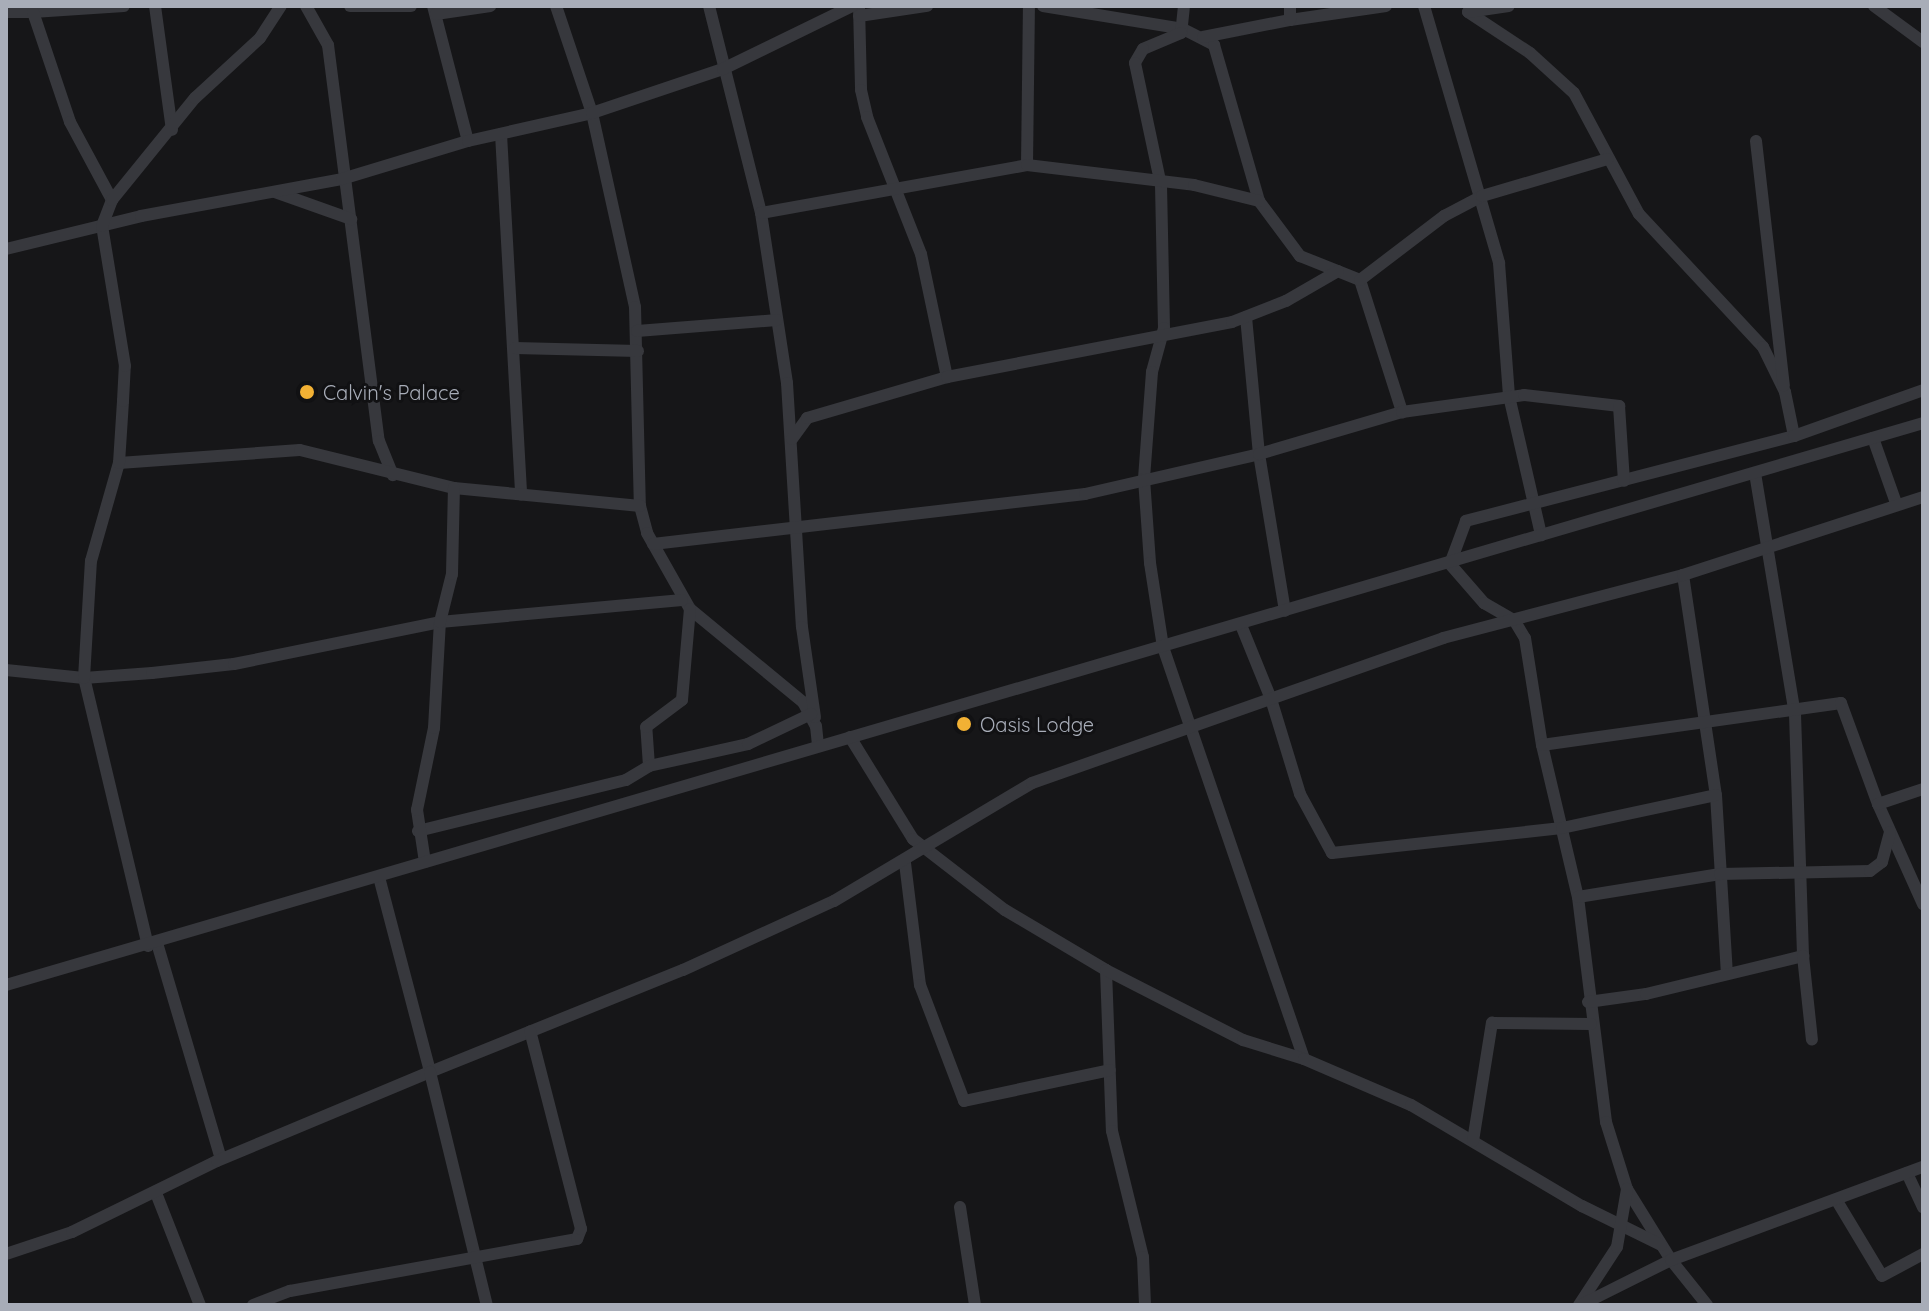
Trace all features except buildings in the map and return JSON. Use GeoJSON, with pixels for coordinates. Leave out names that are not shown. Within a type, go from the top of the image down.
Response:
{"type":"FeatureCollection","features":[{"type":"Feature","properties":{"kind":"street"},"geometry":{"type":"LineString","coordinates":[[6,12],[124,6]]}},
{"type":"Feature","properties":{"kind":"street"},"geometry":{"type":"LineString","coordinates":[[155,6],[172,130]]}},
{"type":"Feature","properties":{"kind":"street"},"geometry":{"type":"LineString","coordinates":[[221,1159],[152,944],[84,678],[93,545],[119,463],[125,366],[102,226],[112,200],[195,98],[260,38],[281,6]]}},
{"type":"Feature","properties":{"kind":"street"},"geometry":{"type":"LineString","coordinates":[[306,6],[328,45],[342,179],[351,219],[379,441],[393,475]]}},
{"type":"Feature","properties":{"kind":"street"},"geometry":{"type":"LineString","coordinates":[[350,6],[411,6]]}},
{"type":"Feature","properties":{"kind":"street"},"geometry":{"type":"LineString","coordinates":[[468,141],[435,10],[490,6]]}},
{"type":"Feature","properties":{"kind":"street"},"geometry":{"type":"LineString","coordinates":[[556,6],[592,113],[637,331],[640,506],[653,544],[686,604],[795,694],[814,720]]}},
{"type":"Feature","properties":{"kind":"street"},"geometry":{"type":"LineString","coordinates":[[709,6],[761,213],[777,320],[792,439],[802,627],[818,746]]}},
{"type":"Feature","properties":{"kind":"street"},"geometry":{"type":"LineString","coordinates":[[6,249],[102,226],[342,179],[468,141],[592,113],[723,69],[856,9],[927,6]]}},
{"type":"Feature","properties":{"kind":"street"},"geometry":{"type":"LineString","coordinates":[[1027,165],[1029,6]]}},
{"type":"Feature","properties":{"kind":"street"},"geometry":{"type":"LineString","coordinates":[[1043,6],[1183,29],[1203,37],[1219,53],[1259,201],[1300,256],[1360,280],[1402,412]]}},
{"type":"Feature","properties":{"kind":"street"},"geometry":{"type":"LineString","coordinates":[[1183,29],[1184,6]]}},
{"type":"Feature","properties":{"kind":"street"},"geometry":{"type":"LineString","coordinates":[[1290,6],[1290,20]]}},
{"type":"Feature","properties":{"kind":"street"},"geometry":{"type":"LineString","coordinates":[[1203,37],[1386,6]]}},
{"type":"Feature","properties":{"kind":"street"},"geometry":{"type":"LineString","coordinates":[[1424,6],[1482,196],[1499,263],[1509,396],[1541,535]]}},
{"type":"Feature","properties":{"kind":"street"},"geometry":{"type":"LineString","coordinates":[[1509,6],[1468,12],[1559,77],[1587,114],[1608,159],[1660,240],[1752,332],[1785,392]]}},
{"type":"Feature","properties":{"kind":"street"},"geometry":{"type":"LineString","coordinates":[[1874,6],[1923,42]]}},
{"type":"Feature","properties":{"kind":"street"},"geometry":{"type":"LineString","coordinates":[[32,9],[70,122],[112,200]]}},
{"type":"Feature","properties":{"kind":"street"},"geometry":{"type":"LineString","coordinates":[[856,9],[861,90],[921,254],[947,377]]}},
{"type":"Feature","properties":{"kind":"street"},"geometry":{"type":"LineString","coordinates":[[1183,29],[1143,49],[1135,63],[1161,185],[1161,338],[1152,372],[1144,479],[1163,647],[1304,1059]]}},
{"type":"Feature","properties":{"kind":"street"},"geometry":{"type":"LineString","coordinates":[[501,134],[521,494]]}},
{"type":"Feature","properties":{"kind":"street"},"geometry":{"type":"LineString","coordinates":[[1756,141],[1785,392],[1794,436]]}},
{"type":"Feature","properties":{"kind":"street"},"geometry":{"type":"LineString","coordinates":[[1360,280],[1444,216],[1482,196],[1608,159]]}},
{"type":"Feature","properties":{"kind":"street"},"geometry":{"type":"LineString","coordinates":[[761,213],[1027,165],[1161,185],[1194,185],[1259,201]]}},
{"type":"Feature","properties":{"kind":"street"},"geometry":{"type":"LineString","coordinates":[[273,192],[351,219]]}},
{"type":"Feature","properties":{"kind":"street"},"geometry":{"type":"LineString","coordinates":[[792,439],[807,418],[947,377],[1161,338],[1246,317],[1339,270]]}},
{"type":"Feature","properties":{"kind":"street"},"geometry":{"type":"LineString","coordinates":[[1246,317],[1259,454],[1285,611]]}},
{"type":"Feature","properties":{"kind":"street"},"geometry":{"type":"LineString","coordinates":[[637,331],[777,320]]}},
{"type":"Feature","properties":{"kind":"street"},"geometry":{"type":"LineString","coordinates":[[515,348],[638,351]]}},
{"type":"Feature","properties":{"kind":"street"},"geometry":{"type":"LineString","coordinates":[[1450,564],[1466,521],[1794,436],[1923,390]]}},
{"type":"Feature","properties":{"kind":"street"},"geometry":{"type":"LineString","coordinates":[[653,544],[1063,498],[1259,454],[1402,412],[1509,396],[1619,406],[1624,481]]}},
{"type":"Feature","properties":{"kind":"street"},"geometry":{"type":"LineString","coordinates":[[6,985],[1923,423]]}},
{"type":"Feature","properties":{"kind":"street"},"geometry":{"type":"LineString","coordinates":[[1873,438],[1896,503]]}},
{"type":"Feature","properties":{"kind":"street"},"geometry":{"type":"LineString","coordinates":[[119,463],[300,450],[454,488],[640,506]]}},
{"type":"Feature","properties":{"kind":"street"},"geometry":{"type":"LineString","coordinates":[[1755,473],[1795,714],[1798,874],[1812,1040]]}},
{"type":"Feature","properties":{"kind":"street"},"geometry":{"type":"LineString","coordinates":[[425,862],[417,810],[434,728],[440,622],[452,574],[454,488]]}},
{"type":"Feature","properties":{"kind":"street"},"geometry":{"type":"LineString","coordinates":[[6,1254],[72,1232],[221,1159],[697,964],[905,863],[923,847],[1032,783],[1443,638],[1683,575],[1896,503],[1923,497]]}},
{"type":"Feature","properties":{"kind":"street"},"geometry":{"type":"LineString","coordinates":[[1450,564],[1484,603],[1514,620],[1529,653],[1542,745],[1578,897],[1588,1002],[1606,1122],[1627,1189],[1671,1260],[1707,1305]]}},
{"type":"Feature","properties":{"kind":"street"},"geometry":{"type":"LineString","coordinates":[[1683,575],[1703,727],[1716,795],[1727,974]]}},
{"type":"Feature","properties":{"kind":"street"},"geometry":{"type":"LineString","coordinates":[[6,670],[84,678],[234,664],[440,622],[686,604]]}},
{"type":"Feature","properties":{"kind":"street"},"geometry":{"type":"LineString","coordinates":[[649,766],[646,727],[682,700],[686,604]]}},
{"type":"Feature","properties":{"kind":"street"},"geometry":{"type":"LineString","coordinates":[[1241,625],[1271,699],[1300,794],[1332,853],[1562,828],[1716,795]]}},
{"type":"Feature","properties":{"kind":"street"},"geometry":{"type":"LineString","coordinates":[[1542,745],[1703,727],[1795,714],[1841,703],[1878,804],[1923,904]]}},
{"type":"Feature","properties":{"kind":"street"},"geometry":{"type":"LineString","coordinates":[[418,831],[626,780],[649,766],[748,744],[814,720]]}},
{"type":"Feature","properties":{"kind":"street"},"geometry":{"type":"LineString","coordinates":[[850,737],[905,830],[1005,910],[1106,970],[1243,1040],[1304,1059],[1411,1105],[1624,1228],[1661,1245]]}},
{"type":"Feature","properties":{"kind":"street"},"geometry":{"type":"LineString","coordinates":[[1878,804],[1923,789]]}},
{"type":"Feature","properties":{"kind":"street"},"geometry":{"type":"LineString","coordinates":[[1578,897],[1720,874],[1874,870],[1882,862],[1890,832]]}},
{"type":"Feature","properties":{"kind":"street"},"geometry":{"type":"LineString","coordinates":[[905,863],[920,985],[964,1101],[1110,1070]]}},
{"type":"Feature","properties":{"kind":"street"},"geometry":{"type":"LineString","coordinates":[[379,877],[430,1072],[472,1257],[487,1305]]}},
{"type":"Feature","properties":{"kind":"street"},"geometry":{"type":"LineString","coordinates":[[1588,1002],[1803,956]]}},
{"type":"Feature","properties":{"kind":"street"},"geometry":{"type":"LineString","coordinates":[[1106,970],[1112,1131],[1143,1257],[1145,1305]]}},
{"type":"Feature","properties":{"kind":"street"},"geometry":{"type":"LineString","coordinates":[[1473,1141],[1492,1023],[1591,1024]]}},
{"type":"Feature","properties":{"kind":"street"},"geometry":{"type":"LineString","coordinates":[[253,1305],[290,1291],[472,1257],[570,1244],[580,1235],[530,1031]]}},
{"type":"Feature","properties":{"kind":"street"},"geometry":{"type":"LineString","coordinates":[[1580,1305],[1671,1260],[1923,1167]]}},
{"type":"Feature","properties":{"kind":"street"},"geometry":{"type":"LineString","coordinates":[[1907,1173],[1923,1208]]}},
{"type":"Feature","properties":{"kind":"street"},"geometry":{"type":"LineString","coordinates":[[1580,1305],[1603,1273],[1624,1228],[1627,1189]]}},
{"type":"Feature","properties":{"kind":"street"},"geometry":{"type":"LineString","coordinates":[[156,1193],[200,1305]]}},
{"type":"Feature","properties":{"kind":"street"},"geometry":{"type":"LineString","coordinates":[[1837,1201],[1882,1276],[1923,1254]]}},
{"type":"Feature","properties":{"kind":"street"},"geometry":{"type":"LineString","coordinates":[[960,1207],[975,1305]]}},
{"type":"Feature","properties":{"kind":"place","name":"Calvin's Palace"},"geometry":{"type":"Point","coordinates":[307,392]}},
{"type":"Feature","properties":{"kind":"place","name":"Oasis Lodge"},"geometry":{"type":"Point","coordinates":[964,724]}}]}
